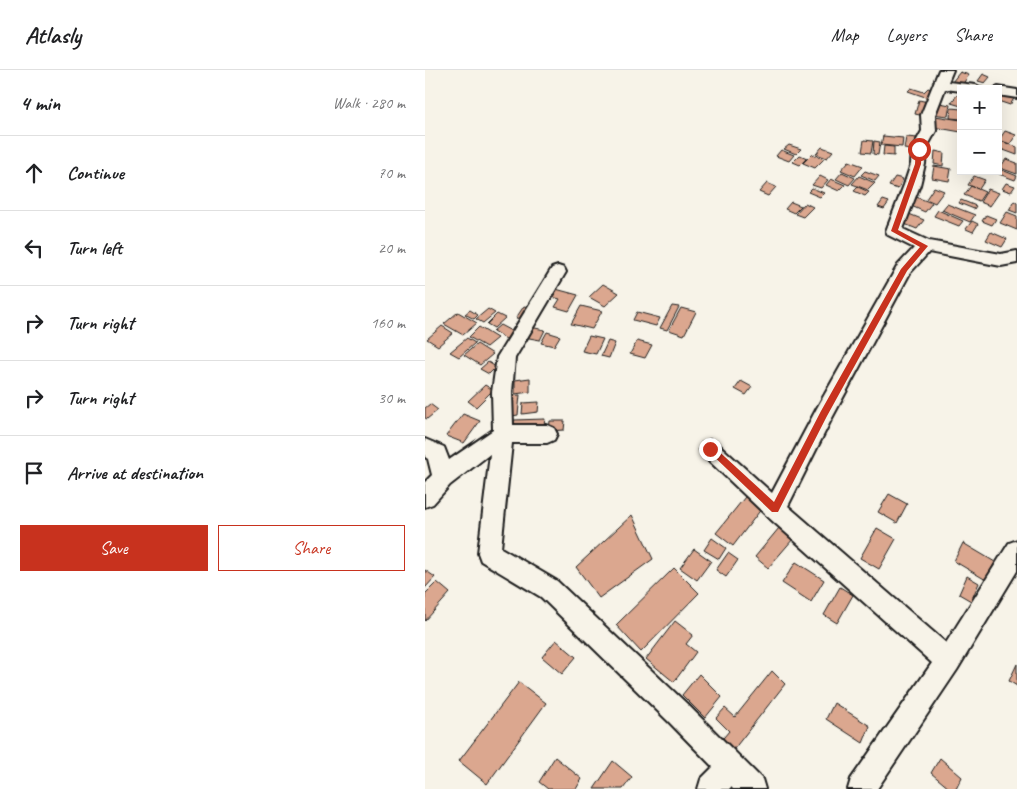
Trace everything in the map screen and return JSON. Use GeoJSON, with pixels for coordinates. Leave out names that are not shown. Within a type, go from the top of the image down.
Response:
{"type":"FeatureCollection","features":[{"type":"Feature","properties":{"kind":"street"},"geometry":{"type":"LineString","coordinates":[[946,70],[928,115],[929,131],[919,149],[918,164],[894,231],[925,246],[1001,260],[1017,257]]}},
{"type":"Feature","properties":{"kind":"street"},"geometry":{"type":"LineString","coordinates":[[941,85],[957,87]]}},
{"type":"Feature","properties":{"kind":"street"},"geometry":{"type":"LineString","coordinates":[[1002,92],[1017,94]]}},
{"type":"Feature","properties":{"kind":"street"},"geometry":{"type":"LineString","coordinates":[[775,509],[824,414],[904,269],[925,246]]}},
{"type":"Feature","properties":{"kind":"street"},"geometry":{"type":"LineString","coordinates":[[558,272],[506,357],[502,392],[503,434],[489,553],[549,589],[678,713],[752,789]]}},
{"type":"Feature","properties":{"kind":"street"},"geometry":{"type":"LineString","coordinates":[[425,497],[443,478],[465,460],[503,434],[547,434]]}},
{"type":"Feature","properties":{"kind":"street"},"geometry":{"type":"LineString","coordinates":[[425,448],[437,452],[443,478]]}},
{"type":"Feature","properties":{"kind":"street"},"geometry":{"type":"LineString","coordinates":[[710,449],[775,509],[948,661]]}},
{"type":"Feature","properties":{"kind":"street"},"geometry":{"type":"LineString","coordinates":[[861,789],[948,661],[1017,551]]}},
{"type":"Feature","properties":{"kind":"street"},"geometry":{"type":"LineString","coordinates":[[711,789],[731,767]]}},
{"type":"Feature","properties":{"kind":"building"},"geometry":{"type":"Polygon","coordinates":[[[960,72],[969,75],[962,85],[952,82],[960,72]]]}},
{"type":"Feature","properties":{"kind":"building"},"geometry":{"type":"Polygon","coordinates":[[[983,74],[990,77],[985,83],[978,81],[983,74]]]}},
{"type":"Feature","properties":{"kind":"building"},"geometry":{"type":"Polygon","coordinates":[[[911,88],[924,92],[928,88],[937,91],[931,99],[908,91],[911,88]]]}},
{"type":"Feature","properties":{"kind":"building"},"geometry":{"type":"Polygon","coordinates":[[[1004,93],[1015,97],[1010,105],[1002,102],[1004,93]]]}},
{"type":"Feature","properties":{"kind":"building"},"geometry":{"type":"Polygon","coordinates":[[[957,95],[957,105],[951,103],[957,95]]]}},
{"type":"Feature","properties":{"kind":"building"},"geometry":{"type":"Polygon","coordinates":[[[919,100],[928,102],[924,116],[915,114],[919,100]]]}},
{"type":"Feature","properties":{"kind":"building"},"geometry":{"type":"Polygon","coordinates":[[[935,102],[950,105],[948,116],[932,114],[935,102]]]}},
{"type":"Feature","properties":{"kind":"building"},"geometry":{"type":"Polygon","coordinates":[[[951,108],[957,109],[957,119],[950,118],[951,108]]]}},
{"type":"Feature","properties":{"kind":"building"},"geometry":{"type":"Polygon","coordinates":[[[935,116],[957,119],[957,131],[933,127],[935,116]]]}},
{"type":"Feature","properties":{"kind":"building"},"geometry":{"type":"Polygon","coordinates":[[[1005,131],[1016,135],[1010,144],[1002,141],[1002,136],[1005,131]]]}},
{"type":"Feature","properties":{"kind":"building"},"geometry":{"type":"Polygon","coordinates":[[[883,136],[903,138],[902,147],[881,145],[883,136]]]}},
{"type":"Feature","properties":{"kind":"building"},"geometry":{"type":"Polygon","coordinates":[[[906,137],[918,138],[918,151],[904,149],[906,137]]]}},
{"type":"Feature","properties":{"kind":"building"},"geometry":{"type":"Polygon","coordinates":[[[864,140],[873,141],[871,153],[862,152],[864,140]]]}},
{"type":"Feature","properties":{"kind":"building"},"geometry":{"type":"Polygon","coordinates":[[[874,141],[880,142],[878,155],[873,154],[874,141]]]}},
{"type":"Feature","properties":{"kind":"building"},"geometry":{"type":"Polygon","coordinates":[[[1002,141],[1017,147],[1017,155],[1002,149],[1002,141]]]}},
{"type":"Feature","properties":{"kind":"building"},"geometry":{"type":"Polygon","coordinates":[[[789,145],[801,149],[796,154],[784,149],[789,145]]]}},
{"type":"Feature","properties":{"kind":"building"},"geometry":{"type":"Polygon","coordinates":[[[884,146],[894,147],[894,156],[883,155],[884,146]]]}},
{"type":"Feature","properties":{"kind":"building"},"geometry":{"type":"Polygon","coordinates":[[[822,147],[833,151],[827,158],[816,154],[822,147]]]}},
{"type":"Feature","properties":{"kind":"building"},"geometry":{"type":"Polygon","coordinates":[[[781,150],[794,155],[789,161],[776,156],[781,150]]]}},
{"type":"Feature","properties":{"kind":"building"},"geometry":{"type":"Polygon","coordinates":[[[935,151],[944,153],[943,166],[934,164],[935,151]]]}},
{"type":"Feature","properties":{"kind":"building"},"geometry":{"type":"Polygon","coordinates":[[[812,154],[824,159],[815,168],[803,163],[812,154]]]}},
{"type":"Feature","properties":{"kind":"building"},"geometry":{"type":"Polygon","coordinates":[[[800,155],[807,158],[800,165],[793,162],[800,155]]]}},
{"type":"Feature","properties":{"kind":"building"},"geometry":{"type":"Polygon","coordinates":[[[1006,159],[1017,163],[1017,174],[1002,169],[1006,159]]]}},
{"type":"Feature","properties":{"kind":"building"},"geometry":{"type":"Polygon","coordinates":[[[849,161],[863,166],[855,176],[841,170],[849,161]]]}},
{"type":"Feature","properties":{"kind":"building"},"geometry":{"type":"Polygon","coordinates":[[[934,166],[951,169],[949,181],[932,178],[934,166]]]}},
{"type":"Feature","properties":{"kind":"building"},"geometry":{"type":"Polygon","coordinates":[[[1002,170],[1017,176],[1015,180],[1002,175],[1002,170]]]}},
{"type":"Feature","properties":{"kind":"building"},"geometry":{"type":"Polygon","coordinates":[[[865,171],[879,176],[875,181],[861,175],[865,171]]]}},
{"type":"Feature","properties":{"kind":"building"},"geometry":{"type":"Polygon","coordinates":[[[842,172],[855,178],[849,185],[836,179],[842,172]]]}},
{"type":"Feature","properties":{"kind":"building"},"geometry":{"type":"Polygon","coordinates":[[[820,176],[828,180],[821,188],[812,185],[820,176]]]}},
{"type":"Feature","properties":{"kind":"building"},"geometry":{"type":"Polygon","coordinates":[[[859,176],[875,183],[868,190],[852,184],[859,176]]]}},
{"type":"Feature","properties":{"kind":"building"},"geometry":{"type":"Polygon","coordinates":[[[974,176],[985,180],[979,189],[968,185],[974,176]]]}},
{"type":"Feature","properties":{"kind":"building"},"geometry":{"type":"Polygon","coordinates":[[[895,177],[903,179],[898,189],[889,186],[895,177]]]}},
{"type":"Feature","properties":{"kind":"building"},"geometry":{"type":"Polygon","coordinates":[[[831,179],[845,185],[839,191],[826,185],[831,179]]]}},
{"type":"Feature","properties":{"kind":"building"},"geometry":{"type":"Polygon","coordinates":[[[767,183],[776,187],[768,196],[759,192],[767,183]]]}},
{"type":"Feature","properties":{"kind":"building"},"geometry":{"type":"Polygon","coordinates":[[[1006,183],[1015,186],[1011,192],[1002,189],[1006,183]]]}},
{"type":"Feature","properties":{"kind":"building"},"geometry":{"type":"Polygon","coordinates":[[[971,186],[985,192],[979,201],[964,195],[971,186]]]}},
{"type":"Feature","properties":{"kind":"building"},"geometry":{"type":"Polygon","coordinates":[[[858,187],[869,192],[865,196],[854,191],[858,187]]]}},
{"type":"Feature","properties":{"kind":"building"},"geometry":{"type":"Polygon","coordinates":[[[934,187],[944,191],[935,203],[926,199],[934,187]]]}},
{"type":"Feature","properties":{"kind":"building"},"geometry":{"type":"Polygon","coordinates":[[[812,188],[824,193],[820,197],[808,192],[812,188]]]}},
{"type":"Feature","properties":{"kind":"building"},"geometry":{"type":"Polygon","coordinates":[[[988,189],[999,193],[990,206],[980,202],[988,189]]]}},
{"type":"Feature","properties":{"kind":"building"},"geometry":{"type":"Polygon","coordinates":[[[916,197],[932,203],[925,212],[909,205],[916,197]]]}},
{"type":"Feature","properties":{"kind":"building"},"geometry":{"type":"Polygon","coordinates":[[[883,200],[889,202],[884,209],[878,207],[883,200]]]}},
{"type":"Feature","properties":{"kind":"building"},"geometry":{"type":"Polygon","coordinates":[[[961,200],[976,206],[974,209],[959,203],[961,200]]]}},
{"type":"Feature","properties":{"kind":"building"},"geometry":{"type":"Polygon","coordinates":[[[1014,201],[1017,203],[1017,213],[1009,210],[1014,201]]]}},
{"type":"Feature","properties":{"kind":"building"},"geometry":{"type":"Polygon","coordinates":[[[791,202],[801,206],[794,213],[785,209],[791,202]]]}},
{"type":"Feature","properties":{"kind":"building"},"geometry":{"type":"Polygon","coordinates":[[[805,203],[813,207],[803,217],[795,214],[805,203]]]}},
{"type":"Feature","properties":{"kind":"building"},"geometry":{"type":"Polygon","coordinates":[[[947,204],[975,215],[970,222],[942,210],[947,204]]]}},
{"type":"Feature","properties":{"kind":"building"},"geometry":{"type":"Polygon","coordinates":[[[938,210],[963,221],[959,226],[934,216],[938,210]]]}},
{"type":"Feature","properties":{"kind":"building"},"geometry":{"type":"Polygon","coordinates":[[[1007,212],[1017,216],[1017,230],[1000,223],[1007,212]]]}},
{"type":"Feature","properties":{"kind":"building"},"geometry":{"type":"Polygon","coordinates":[[[909,214],[924,220],[917,229],[902,223],[909,214]]]}},
{"type":"Feature","properties":{"kind":"building"},"geometry":{"type":"Polygon","coordinates":[[[986,215],[996,219],[992,225],[982,221],[986,215]]]}},
{"type":"Feature","properties":{"kind":"building"},"geometry":{"type":"Polygon","coordinates":[[[972,221],[978,224],[973,232],[966,229],[972,221]]]}},
{"type":"Feature","properties":{"kind":"building"},"geometry":{"type":"Polygon","coordinates":[[[991,232],[1007,239],[1002,247],[986,240],[991,232]]]}},
{"type":"Feature","properties":{"kind":"building"},"geometry":{"type":"Polygon","coordinates":[[[603,284],[619,293],[605,306],[589,297],[603,284]]]}},
{"type":"Feature","properties":{"kind":"building"},"geometry":{"type":"Polygon","coordinates":[[[552,288],[578,295],[569,311],[555,307],[560,299],[548,296],[552,288]]]}},
{"type":"Feature","properties":{"kind":"building"},"geometry":{"type":"Polygon","coordinates":[[[524,306],[533,308],[526,320],[516,318],[524,306]]]}},
{"type":"Feature","properties":{"kind":"building"},"geometry":{"type":"Polygon","coordinates":[[[581,306],[602,311],[592,329],[571,324],[581,306]]]}},
{"type":"Feature","properties":{"kind":"building"},"geometry":{"type":"Polygon","coordinates":[[[672,306],[679,307],[667,330],[660,328],[672,306]]]}},
{"type":"Feature","properties":{"kind":"building"},"geometry":{"type":"Polygon","coordinates":[[[681,308],[696,312],[684,335],[669,330],[681,308]]]}},
{"type":"Feature","properties":{"kind":"building"},"geometry":{"type":"Polygon","coordinates":[[[488,309],[495,313],[483,323],[476,319],[488,309]]]}},
{"type":"Feature","properties":{"kind":"building"},"geometry":{"type":"Polygon","coordinates":[[[470,310],[478,315],[474,319],[465,314],[470,310]]]}},
{"type":"Feature","properties":{"kind":"building"},"geometry":{"type":"Polygon","coordinates":[[[458,312],[477,323],[463,335],[444,324],[458,312]]]}},
{"type":"Feature","properties":{"kind":"building"},"geometry":{"type":"Polygon","coordinates":[[[637,312],[660,318],[656,326],[633,320],[637,312]]]}},
{"type":"Feature","properties":{"kind":"building"},"geometry":{"type":"Polygon","coordinates":[[[497,314],[505,318],[494,328],[487,324],[497,314]]]}},
{"type":"Feature","properties":{"kind":"building"},"geometry":{"type":"Polygon","coordinates":[[[500,325],[513,332],[506,339],[493,331],[500,325]]]}},
{"type":"Feature","properties":{"kind":"building"},"geometry":{"type":"Polygon","coordinates":[[[442,326],[453,333],[438,346],[427,339],[442,326]]]}},
{"type":"Feature","properties":{"kind":"building"},"geometry":{"type":"Polygon","coordinates":[[[479,327],[497,338],[486,347],[469,337],[479,327]]]}},
{"type":"Feature","properties":{"kind":"building"},"geometry":{"type":"Polygon","coordinates":[[[530,327],[545,330],[540,340],[524,337],[530,327]]]}},
{"type":"Feature","properties":{"kind":"building"},"geometry":{"type":"Polygon","coordinates":[[[547,332],[560,336],[554,346],[541,343],[547,332]]]}},
{"type":"Feature","properties":{"kind":"building"},"geometry":{"type":"Polygon","coordinates":[[[589,336],[603,339],[596,354],[582,351],[589,336]]]}},
{"type":"Feature","properties":{"kind":"building"},"geometry":{"type":"Polygon","coordinates":[[[467,338],[475,343],[459,357],[450,352],[467,338]]]}},
{"type":"Feature","properties":{"kind":"building"},"geometry":{"type":"Polygon","coordinates":[[[608,341],[615,343],[609,358],[601,356],[608,341]]]}},
{"type":"Feature","properties":{"kind":"building"},"geometry":{"type":"Polygon","coordinates":[[[637,341],[652,345],[645,358],[630,354],[637,341]]]}},
{"type":"Feature","properties":{"kind":"building"},"geometry":{"type":"Polygon","coordinates":[[[477,344],[493,354],[480,365],[464,355],[477,344]]]}},
{"type":"Feature","properties":{"kind":"building"},"geometry":{"type":"Polygon","coordinates":[[[488,362],[496,367],[489,374],[480,369],[488,362]]]}},
{"type":"Feature","properties":{"kind":"building"},"geometry":{"type":"Polygon","coordinates":[[[530,378],[530,392],[515,394],[515,380],[530,378]]]}},
{"type":"Feature","properties":{"kind":"building"},"geometry":{"type":"Polygon","coordinates":[[[741,381],[752,387],[746,395],[735,389],[741,381]]]}},
{"type":"Feature","properties":{"kind":"building"},"geometry":{"type":"Polygon","coordinates":[[[485,385],[493,390],[476,407],[468,401],[485,385]]]}},
{"type":"Feature","properties":{"kind":"building"},"geometry":{"type":"Polygon","coordinates":[[[520,395],[518,415],[506,417],[507,396],[520,395]]]}},
{"type":"Feature","properties":{"kind":"building"},"geometry":{"type":"Polygon","coordinates":[[[539,402],[538,412],[522,414],[523,403],[539,402]]]}},
{"type":"Feature","properties":{"kind":"building"},"geometry":{"type":"Polygon","coordinates":[[[430,404],[438,410],[427,419],[425,418],[425,408],[430,404]]]}},
{"type":"Feature","properties":{"kind":"building"},"geometry":{"type":"Polygon","coordinates":[[[463,414],[480,421],[464,443],[446,436],[463,414]]]}},
{"type":"Feature","properties":{"kind":"building"},"geometry":{"type":"Polygon","coordinates":[[[545,419],[543,431],[512,431],[514,420],[545,419]]]}},
{"type":"Feature","properties":{"kind":"building"},"geometry":{"type":"Polygon","coordinates":[[[550,421],[565,421],[564,430],[549,431],[550,421]]]}},
{"type":"Feature","properties":{"kind":"building"},"geometry":{"type":"Polygon","coordinates":[[[889,494],[907,504],[897,523],[878,512],[889,494]]]}},
{"type":"Feature","properties":{"kind":"building"},"geometry":{"type":"Polygon","coordinates":[[[745,497],[762,508],[733,546],[716,533],[745,497]]]}},
{"type":"Feature","properties":{"kind":"building"},"geometry":{"type":"Polygon","coordinates":[[[632,515],[653,559],[599,598],[576,567],[632,515]]]}},
{"type":"Feature","properties":{"kind":"building"},"geometry":{"type":"Polygon","coordinates":[[[779,528],[793,539],[768,568],[755,557],[779,528]]]}},
{"type":"Feature","properties":{"kind":"building"},"geometry":{"type":"Polygon","coordinates":[[[877,528],[896,539],[879,569],[860,558],[877,528]]]}},
{"type":"Feature","properties":{"kind":"building"},"geometry":{"type":"Polygon","coordinates":[[[712,538],[726,548],[719,559],[704,550],[712,538]]]}},
{"type":"Feature","properties":{"kind":"building"},"geometry":{"type":"Polygon","coordinates":[[[963,543],[995,562],[986,580],[954,561],[963,543]]]}},
{"type":"Feature","properties":{"kind":"building"},"geometry":{"type":"Polygon","coordinates":[[[694,549],[711,561],[697,580],[680,568],[694,549]]]}},
{"type":"Feature","properties":{"kind":"building"},"geometry":{"type":"Polygon","coordinates":[[[728,553],[738,560],[726,577],[716,570],[728,553]]]}},
{"type":"Feature","properties":{"kind":"building"},"geometry":{"type":"Polygon","coordinates":[[[796,562],[824,580],[811,602],[782,583],[796,562]]]}},
{"type":"Feature","properties":{"kind":"building"},"geometry":{"type":"Polygon","coordinates":[[[674,568],[699,593],[641,652],[616,625],[674,568]]]}},
{"type":"Feature","properties":{"kind":"building"},"geometry":{"type":"Polygon","coordinates":[[[425,570],[435,577],[425,588],[425,570]]]}},
{"type":"Feature","properties":{"kind":"building"},"geometry":{"type":"Polygon","coordinates":[[[967,576],[979,583],[971,601],[959,594],[967,576]]]}},
{"type":"Feature","properties":{"kind":"building"},"geometry":{"type":"Polygon","coordinates":[[[437,582],[450,593],[425,621],[425,594],[437,582]]]}},
{"type":"Feature","properties":{"kind":"building"},"geometry":{"type":"Polygon","coordinates":[[[840,587],[853,595],[837,623],[824,615],[840,587]]]}},
{"type":"Feature","properties":{"kind":"building"},"geometry":{"type":"Polygon","coordinates":[[[675,621],[693,635],[686,644],[696,652],[674,682],[646,659],[675,621]]]}},
{"type":"Feature","properties":{"kind":"building"},"geometry":{"type":"Polygon","coordinates":[[[556,640],[576,657],[562,674],[542,657],[556,640]]]}},
{"type":"Feature","properties":{"kind":"building"},"geometry":{"type":"Polygon","coordinates":[[[1017,664],[1017,686],[1009,681],[1017,664]]]}},
{"type":"Feature","properties":{"kind":"building"},"geometry":{"type":"Polygon","coordinates":[[[772,671],[785,684],[730,754],[719,743],[729,731],[716,718],[725,708],[735,717],[772,671]]]}},
{"type":"Feature","properties":{"kind":"building"},"geometry":{"type":"Polygon","coordinates":[[[699,674],[722,697],[705,718],[682,695],[699,674]]]}},
{"type":"Feature","properties":{"kind":"building"},"geometry":{"type":"Polygon","coordinates":[[[519,682],[546,703],[487,784],[459,761],[519,682]]]}},
{"type":"Feature","properties":{"kind":"building"},"geometry":{"type":"Polygon","coordinates":[[[834,703],[870,726],[863,743],[826,719],[834,703]]]}},
{"type":"Feature","properties":{"kind":"building"},"geometry":{"type":"Polygon","coordinates":[[[555,757],[582,779],[576,789],[548,789],[539,782],[555,757]]]}},
{"type":"Feature","properties":{"kind":"building"},"geometry":{"type":"Polygon","coordinates":[[[940,758],[962,777],[956,789],[950,789],[931,773],[940,758]]]}},
{"type":"Feature","properties":{"kind":"building"},"geometry":{"type":"Polygon","coordinates":[[[613,761],[632,777],[623,789],[594,789],[613,761]]]}},
{"type":"Feature","properties":{"kind":"route"},"geometry":{"type":"LineString","coordinates":[[710,449],[775,509],[824,414],[904,269],[925,246],[894,231],[912,185],[918,164],[919,149]]}}]}
